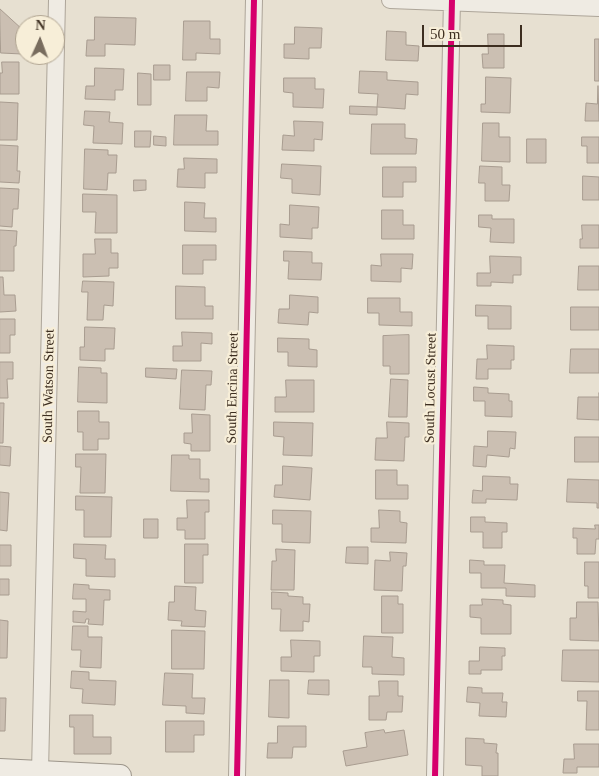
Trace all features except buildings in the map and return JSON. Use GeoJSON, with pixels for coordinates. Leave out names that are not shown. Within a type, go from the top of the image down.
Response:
{"type":"FeatureCollection","features":[{"type":"Feature","properties":{"kind":"street","name":"South Watson Street"},"geometry":{"type":"LineString","coordinates":[[40,772],[57,0]]}},
{"type":"Feature","properties":{"kind":"street","name":"South Encina Street"},"geometry":{"type":"LineString","coordinates":[[237,776],[254,0]]}},
{"type":"Feature","properties":{"kind":"street"},"geometry":{"type":"LineString","coordinates":[[390,0],[599,8]]}},
{"type":"Feature","properties":{"kind":"street","name":"South Locust Street"},"geometry":{"type":"LineString","coordinates":[[435,776],[452,1]]}},
{"type":"Feature","properties":{"kind":"street"},"geometry":{"type":"LineString","coordinates":[[0,770],[120,776]]}},
{"type":"Feature","properties":{"kind":"cycle path"},"geometry":{"type":"LineString","coordinates":[[237,776],[254,0]]}},
{"type":"Feature","properties":{"kind":"cycle path"},"geometry":{"type":"LineString","coordinates":[[435,776],[452,0]]}}]}
